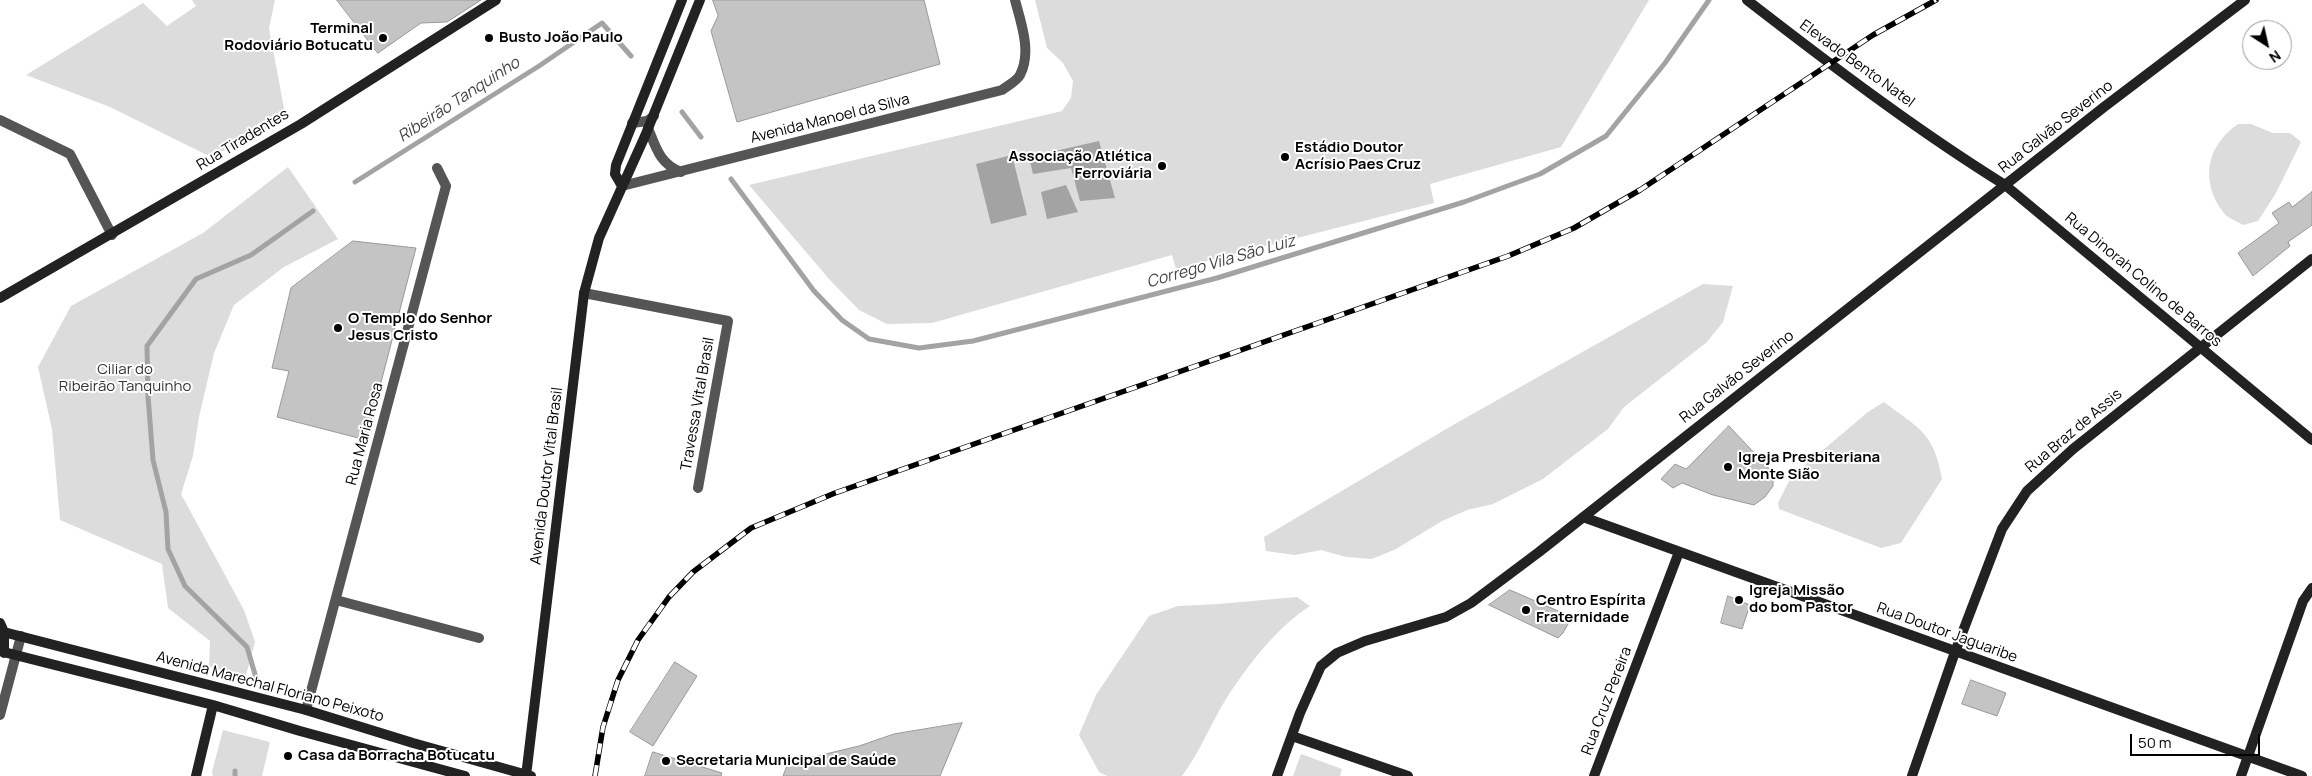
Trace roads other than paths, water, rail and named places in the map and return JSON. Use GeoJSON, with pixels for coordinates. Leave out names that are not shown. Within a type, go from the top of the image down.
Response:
{"type":"FeatureCollection","features":[{"type":"Feature","properties":{"kind":"main road","name":"Rua Tiradentes"},"geometry":{"type":"LineString","coordinates":[[0,298],[112,235],[301,124],[496,0]]}},
{"type":"Feature","properties":{"kind":"main road"},"geometry":{"type":"LineString","coordinates":[[622,186],[615,174],[616,165],[682,0]]}},
{"type":"Feature","properties":{"kind":"main road","name":"Avenida Doutor Vital Brasil"},"geometry":{"type":"LineString","coordinates":[[528,775],[584,293],[599,238],[654,116],[700,0]]}},
{"type":"Feature","properties":{"kind":"main road","name":"Elevado Bento Natel"},"geometry":{"type":"LineString","coordinates":[[1747,0],[1849,78],[1950,150]]}},
{"type":"Feature","properties":{"kind":"main road","name":"Rua Galvão Severino"},"geometry":{"type":"LineString","coordinates":[[1277,776],[1321,666],[1336,652],[1364,641],[1446,617],[1471,603],[2005,185],[2245,0]]}},
{"type":"Feature","properties":{"kind":"main road","name":"Rua Dinorah Colino de Barros"},"geometry":{"type":"LineString","coordinates":[[1950,150],[2005,185],[2312,440]]}},
{"type":"Feature","properties":{"kind":"main road","name":"Rua Braz de Assis"},"geometry":{"type":"LineString","coordinates":[[1912,776],[1955,652],[2002,529],[2027,491],[2073,449],[2312,259]]}},
{"type":"Feature","properties":{"kind":"main road","name":"Rua Doutor Jaguaribe"},"geometry":{"type":"LineString","coordinates":[[1583,517],[2302,776]]}},
{"type":"Feature","properties":{"kind":"main road","name":"Rua Cruz Pereira"},"geometry":{"type":"LineString","coordinates":[[1594,776],[1679,552]]}},
{"type":"Feature","properties":{"kind":"main road"},"geometry":{"type":"LineString","coordinates":[[2241,776],[2304,601],[2312,588]]}},
{"type":"Feature","properties":{"kind":"main road"},"geometry":{"type":"LineString","coordinates":[[1,629],[2,652],[213,705],[300,732],[464,776]]}},
{"type":"Feature","properties":{"kind":"main road","name":"Avenida Marechal Floriano Peixoto"},"geometry":{"type":"LineString","coordinates":[[1,629],[21,636],[306,710],[413,743],[528,775]]}},
{"type":"Feature","properties":{"kind":"main road"},"geometry":{"type":"LineString","coordinates":[[196,776],[213,705]]}},
{"type":"Feature","properties":{"kind":"main road"},"geometry":{"type":"LineString","coordinates":[[1292,736],[1408,776]]}},
{"type":"Feature","properties":{"kind":"street","name":"Avenida Manoel da Silva"},"geometry":{"type":"LineString","coordinates":[[622,186],[1002,90],[1020,76],[1025,55],[1023,32],[1015,0]]}},
{"type":"Feature","properties":{"kind":"street"},"geometry":{"type":"LineString","coordinates":[[632,122],[646,121],[654,116]]}},
{"type":"Feature","properties":{"kind":"street"},"geometry":{"type":"LineString","coordinates":[[0,120],[70,154],[112,235]]}},
{"type":"Feature","properties":{"kind":"street"},"geometry":{"type":"LineString","coordinates":[[648,128],[657,152],[664,162],[670,168],[681,172]]}},
{"type":"Feature","properties":{"kind":"street","name":"Rua Maria Rosa"},"geometry":{"type":"LineString","coordinates":[[306,710],[446,186],[436,168]]}},
{"type":"Feature","properties":{"kind":"street","name":"Travessa Vital Brasil"},"geometry":{"type":"LineString","coordinates":[[584,293],[728,321],[698,488]]}},
{"type":"Feature","properties":{"kind":"street"},"geometry":{"type":"LineString","coordinates":[[336,600],[479,638]]}},
{"type":"Feature","properties":{"kind":"street"},"geometry":{"type":"LineString","coordinates":[[0,716],[21,636]]}},
{"type":"Feature","properties":{"kind":"waterway","name":"Corrego Vila São Luiz"},"geometry":{"type":"LineString","coordinates":[[731,179],[814,291],[842,320],[869,339],[919,348],[973,341],[1217,278],[1464,202],[1540,174],[1606,136],[1665,63],[1709,0]]}},
{"type":"Feature","properties":{"kind":"waterway","name":"Ribeirão Tanquinho"},"geometry":{"type":"LineString","coordinates":[[355,182],[539,66],[602,23],[631,56]]}},
{"type":"Feature","properties":{"kind":"waterway","name":"Corrego Vila São Luiz"},"geometry":{"type":"LineString","coordinates":[[682,112],[701,137]]}},
{"type":"Feature","properties":{"kind":"waterway","name":"Ribeirão Tanquinho"},"geometry":{"type":"LineString","coordinates":[[257,681],[247,647],[185,586],[168,549],[166,512],[153,460],[148,396],[147,346],[196,279],[251,255],[313,211]]}},
{"type":"Feature","properties":{"kind":"waterway","name":"Ribeirão Tanquinho"},"geometry":{"type":"LineString","coordinates":[[235,771],[235,776]]}},
{"type":"Feature","properties":{"kind":"railway"},"geometry":{"type":"LineString","coordinates":[[595,776],[603,727],[618,680],[638,640],[669,597],[693,572],[751,528],[835,493],[1508,256],[1574,228],[1640,190],[1873,35],[1936,0]]}},
{"type":"Feature","properties":{"kind":"place","name":"Terminal Rodoviário Botucatu"},"geometry":{"type":"Point","coordinates":[383,38]}},
{"type":"Feature","properties":{"kind":"place","name":"Busto João Paulo"},"geometry":{"type":"Point","coordinates":[489,38]}},
{"type":"Feature","properties":{"kind":"place","name":"Estádio Doutor Acrísio Paes Cruz"},"geometry":{"type":"Point","coordinates":[1285,157]}},
{"type":"Feature","properties":{"kind":"place","name":"Associação Atlética Ferroviária"},"geometry":{"type":"Point","coordinates":[1162,166]}},
{"type":"Feature","properties":{"kind":"place","name":"O Templo do Senhor Jesus Cristo"},"geometry":{"type":"Point","coordinates":[338,328]}},
{"type":"Feature","properties":{"kind":"place","name":"Igreja Presbiteriana Monte Sião"},"geometry":{"type":"Point","coordinates":[1728,467]}},
{"type":"Feature","properties":{"kind":"place","name":"Igreja Missão do bom Pastor"},"geometry":{"type":"Point","coordinates":[1739,600]}},
{"type":"Feature","properties":{"kind":"place","name":"Centro Espírita Fraternidade"},"geometry":{"type":"Point","coordinates":[1526,610]}},
{"type":"Feature","properties":{"kind":"place","name":"Casa da Borracha Botucatu"},"geometry":{"type":"Point","coordinates":[288,756]}},
{"type":"Feature","properties":{"kind":"place","name":"Secretaria Municipal de Saúde"},"geometry":{"type":"Point","coordinates":[666,761]}},
{"type":"Feature","properties":{"kind":"park label","name":"Ciliar do Ribeirão Tanquinho"},"geometry":{"type":"Point","coordinates":[125,378]}}]}
